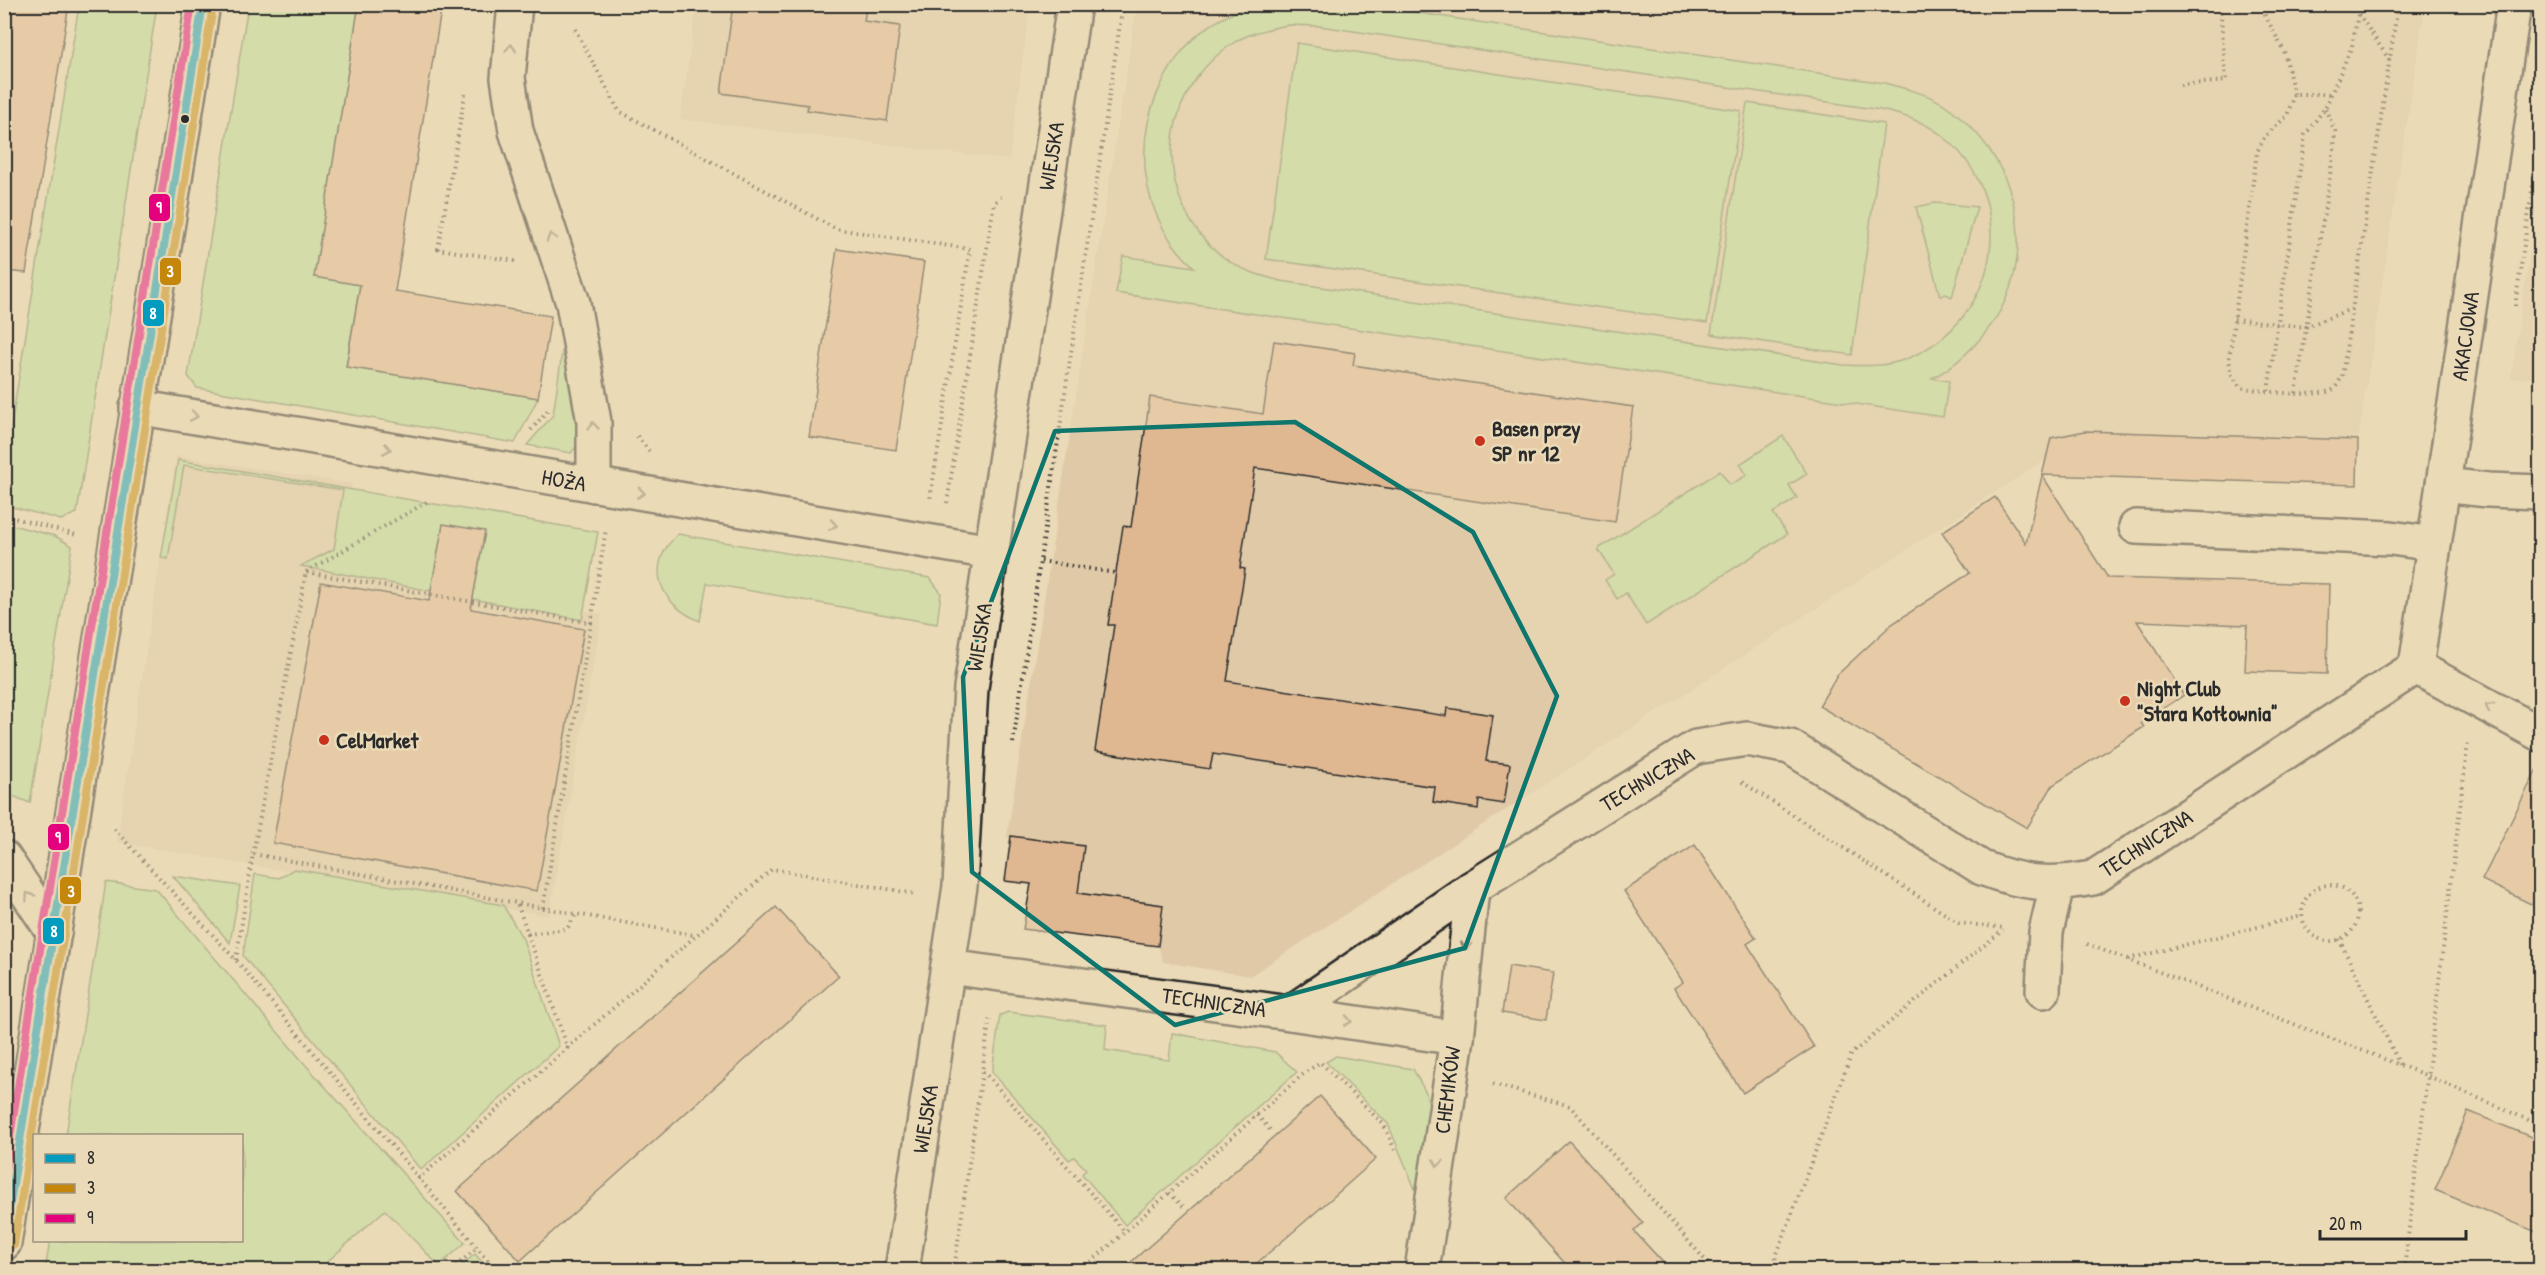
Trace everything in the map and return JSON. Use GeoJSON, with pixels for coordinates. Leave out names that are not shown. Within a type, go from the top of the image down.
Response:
{"type":"FeatureCollection","features":[{"type":"Feature","properties":{"kind":"street"},"geometry":{"type":"LineString","coordinates":[[4,1243],[203,4]]}},
{"type":"Feature","properties":{"kind":"street"},"geometry":{"type":"LineString","coordinates":[[515,4],[508,78],[515,121],[573,303],[594,423],[596,462],[594,485]]}},
{"type":"Feature","properties":{"kind":"street","name":"WIEJSKA"},"geometry":{"type":"LineString","coordinates":[[902,1270],[960,886],[971,688],[1074,4]]}},
{"type":"Feature","properties":{"kind":"street","name":"AKACJOWA"},"geometry":{"type":"LineString","coordinates":[[2416,667],[2514,4]]}},
{"type":"Feature","properties":{"kind":"street","name":"HOŻA"},"geometry":{"type":"LineString","coordinates":[[137,407],[991,552]]}},
{"type":"Feature","properties":{"kind":"street"},"geometry":{"type":"LineString","coordinates":[[2443,485],[2541,492]]}},
{"type":"Feature","properties":{"kind":"street"},"geometry":{"type":"LineString","coordinates":[[2136,527],[2391,538],[2434,544]]}},
{"type":"Feature","properties":{"kind":"street"},"geometry":{"type":"LineString","coordinates":[[2416,667],[2541,734]]}},
{"type":"Feature","properties":{"kind":"street","name":"TECHNICZNA"},"geometry":{"type":"LineString","coordinates":[[948,967],[1290,1012],[1472,888],[1696,747],[1747,739],[1790,747],[1982,868],[2016,881],[2057,885],[2093,878],[2416,667]]}},
{"type":"Feature","properties":{"kind":"street"},"geometry":{"type":"LineString","coordinates":[[4,858],[54,933]]}},
{"type":"Feature","properties":{"kind":"street"},"geometry":{"type":"LineString","coordinates":[[2043,991],[2046,932],[2057,885]]}},
{"type":"Feature","properties":{"kind":"street"},"geometry":{"type":"LineString","coordinates":[[1457,1038],[1472,888]]}},
{"type":"Feature","properties":{"kind":"street","name":"CHEMIKÓW"},"geometry":{"type":"LineString","coordinates":[[1290,1012],[1457,1038],[1422,1270]]}},
{"type":"Feature","properties":{"kind":"path"},"geometry":{"type":"LineString","coordinates":[[1012,748],[1122,4]]}},
{"type":"Feature","properties":{"kind":"path"},"geometry":{"type":"LineString","coordinates":[[2180,85],[2226,81],[2220,4]]}},
{"type":"Feature","properties":{"kind":"path"},"geometry":{"type":"LineString","coordinates":[[2259,4],[2284,51],[2294,94],[2287,116],[2265,136],[2257,153],[2229,360],[2232,375],[2240,387],[2296,393],[2323,393],[2334,388],[2342,377],[2398,4]]}},
{"type":"Feature","properties":{"kind":"path"},"geometry":{"type":"LineString","coordinates":[[2352,4],[2390,61]]}},
{"type":"Feature","properties":{"kind":"path"},"geometry":{"type":"LineString","coordinates":[[2268,391],[2306,135],[2325,108],[2329,94],[2352,46],[2360,4]]}},
{"type":"Feature","properties":{"kind":"path"},"geometry":{"type":"LineString","coordinates":[[575,29],[619,111],[836,229],[970,249],[928,507]]}},
{"type":"Feature","properties":{"kind":"path"},"geometry":{"type":"LineString","coordinates":[[467,86],[438,249],[520,261]]}},
{"type":"Feature","properties":{"kind":"path"},"geometry":{"type":"LineString","coordinates":[[2294,94],[2329,94]]}},
{"type":"Feature","properties":{"kind":"path"},"geometry":{"type":"LineString","coordinates":[[2296,393],[2334,149],[2335,131],[2325,108]]}},
{"type":"Feature","properties":{"kind":"path"},"geometry":{"type":"LineString","coordinates":[[2514,314],[2541,137]]}},
{"type":"Feature","properties":{"kind":"path"},"geometry":{"type":"LineString","coordinates":[[2234,319],[2305,327],[2351,309]]}},
{"type":"Feature","properties":{"kind":"path"},"geometry":{"type":"LineString","coordinates":[[529,433],[548,410],[549,399]]}},
{"type":"Feature","properties":{"kind":"path"},"geometry":{"type":"LineString","coordinates":[[236,960],[253,854],[306,572],[434,498]]}},
{"type":"Feature","properties":{"kind":"path"},"geometry":{"type":"LineString","coordinates":[[4,515],[83,536]]}},
{"type":"Feature","properties":{"kind":"path"},"geometry":{"type":"LineString","coordinates":[[1041,561],[1116,573]]}},
{"type":"Feature","properties":{"kind":"path"},"geometry":{"type":"LineString","coordinates":[[306,572],[591,623]]}},
{"type":"Feature","properties":{"kind":"path"},"geometry":{"type":"LineString","coordinates":[[543,908],[596,592]]}},
{"type":"Feature","properties":{"kind":"path"},"geometry":{"type":"LineString","coordinates":[[2404,1270],[2475,700]]}},
{"type":"Feature","properties":{"kind":"path"},"geometry":{"type":"LineString","coordinates":[[1738,780],[1959,923],[2058,933],[2428,1076],[2541,1125]]}},
{"type":"Feature","properties":{"kind":"path"},"geometry":{"type":"LineString","coordinates":[[110,824],[236,960],[496,1270]]}},
{"type":"Feature","properties":{"kind":"path"},"geometry":{"type":"LineString","coordinates":[[253,854],[695,935]]}},
{"type":"Feature","properties":{"kind":"path"},"geometry":{"type":"LineString","coordinates":[[418,1179],[772,869],[926,895]]}},
{"type":"Feature","properties":{"kind":"path"},"geometry":{"type":"LineString","coordinates":[[2328,885],[2342,887],[2353,897],[2358,911],[2356,925],[2346,937],[2333,941],[2318,939],[2307,929],[2302,916],[2304,902],[2314,891],[2328,885]]}},
{"type":"Feature","properties":{"kind":"path"},"geometry":{"type":"LineString","coordinates":[[517,903],[568,1049]]}},
{"type":"Feature","properties":{"kind":"path"},"geometry":{"type":"LineString","coordinates":[[528,934],[567,928],[576,914]]}},
{"type":"Feature","properties":{"kind":"path"},"geometry":{"type":"LineString","coordinates":[[2127,959],[2302,916]]}},
{"type":"Feature","properties":{"kind":"path"},"geometry":{"type":"LineString","coordinates":[[1771,1270],[1852,1053],[2006,928]]}},
{"type":"Feature","properties":{"kind":"path"},"geometry":{"type":"LineString","coordinates":[[2339,939],[2400,1065]]}},
{"type":"Feature","properties":{"kind":"path"},"geometry":{"type":"LineString","coordinates":[[954,1270],[990,1011]]}},
{"type":"Feature","properties":{"kind":"path"},"geometry":{"type":"LineString","coordinates":[[1082,1270],[1320,1062],[1384,1125],[1397,1156]]}},
{"type":"Feature","properties":{"kind":"path"},"geometry":{"type":"LineString","coordinates":[[982,1071],[1125,1232]]}},
{"type":"Feature","properties":{"kind":"path"},"geometry":{"type":"LineString","coordinates":[[1491,1084],[1570,1106],[1714,1270]]}},
{"type":"Feature","properties":{"kind":"path"},"geometry":{"type":"LineString","coordinates":[[1257,1115],[1271,1131]]}},
{"type":"Feature","properties":{"kind":"path"},"geometry":{"type":"LineString","coordinates":[[1169,1193],[1184,1207]]}},
{"type":"Feature","properties":{"kind":"path"},"geometry":{"type":"LineString","coordinates":[[451,1270],[477,1248]]}},
{"type":"Feature","properties":{"kind":"highlighted area"},"geometry":{"type":"Polygon","coordinates":[[[1295,422],[1473,532],[1557,696],[1465,948],[1175,1025],[972,872],[963,677],[1055,431],[1295,422]]]}},
{"type":"Feature","properties":{"kind":"shaded area"},"geometry":{"type":"Polygon","coordinates":[[[697,5],[1030,5],[1009,160],[680,119],[697,5]]]}},
{"type":"Feature","properties":{"kind":"shaded area"},"geometry":{"type":"Polygon","coordinates":[[[1137,5],[2425,5],[2358,440],[2085,431],[2051,438],[2046,459],[1250,976],[1163,962],[1159,948],[1163,905],[1078,893],[1083,846],[1007,837],[1137,5]]]}},
{"type":"Feature","properties":{"kind":"shaded area"},"geometry":{"type":"Polygon","coordinates":[[[2540,187],[2540,378],[2511,378],[2540,187]]]}},
{"type":"Feature","properties":{"kind":"shaded area"},"geometry":{"type":"Polygon","coordinates":[[[176,456],[352,484],[340,566],[602,614],[549,916],[117,842],[176,456]]]}},
{"type":"Feature","properties":{"kind":"green space"},"geometry":{"type":"Polygon","coordinates":[[[79,5],[157,5],[77,513],[61,520],[5,505],[4,470],[79,5]]]}},
{"type":"Feature","properties":{"kind":"green space"},"geometry":{"type":"Polygon","coordinates":[[[248,5],[359,5],[315,277],[360,285],[346,367],[538,398],[515,443],[197,388],[188,376],[248,5]]]}},
{"type":"Feature","properties":{"kind":"green space"},"geometry":{"type":"Polygon","coordinates":[[[1251,5],[1366,5],[1884,83],[1919,93],[1952,110],[1976,133],[1995,159],[2009,188],[2016,218],[2018,249],[2013,280],[2000,310],[1981,338],[1958,361],[1932,378],[1949,381],[1943,417],[1116,293],[1123,256],[1194,267],[1172,242],[1156,215],[1147,185],[1145,155],[1148,124],[1157,94],[1172,66],[1192,40],[1212,24],[1251,5]],[[1288,25],[1257,32],[1229,46],[1205,68],[1187,93],[1176,121],[1172,150],[1174,179],[1184,208],[1200,234],[1223,257],[1251,272],[1281,281],[1859,366],[1898,362],[1938,341],[1963,317],[1980,288],[1989,256],[1990,223],[1983,190],[1966,160],[1940,134],[1912,119],[1881,110],[1320,26],[1288,25]]]}},
{"type":"Feature","properties":{"kind":"green space"},"geometry":{"type":"Polygon","coordinates":[[[1297,43],[1741,111],[1707,323],[1266,259],[1297,43]]]}},
{"type":"Feature","properties":{"kind":"green space"},"geometry":{"type":"Polygon","coordinates":[[[1747,103],[1884,124],[1852,355],[1711,334],[1747,103]]]}},
{"type":"Feature","properties":{"kind":"green space"},"geometry":{"type":"Polygon","coordinates":[[[1935,203],[1977,207],[1952,297],[1946,294],[1940,296],[1916,207],[1935,203]]]}},
{"type":"Feature","properties":{"kind":"green space"},"geometry":{"type":"Polygon","coordinates":[[[566,325],[582,429],[579,443],[571,453],[527,445],[553,415],[566,325]]]}},
{"type":"Feature","properties":{"kind":"green space"},"geometry":{"type":"Polygon","coordinates":[[[1783,436],[1807,474],[1789,485],[1797,498],[1773,513],[1787,534],[1646,625],[1626,593],[1617,599],[1605,580],[1614,574],[1598,549],[1720,471],[1730,485],[1747,475],[1740,464],[1783,436]]]}},
{"type":"Feature","properties":{"kind":"green space"},"geometry":{"type":"Polygon","coordinates":[[[178,460],[598,532],[582,620],[301,566],[334,549],[343,490],[184,465],[168,559],[161,558],[178,460]]]}},
{"type":"Feature","properties":{"kind":"green space"},"geometry":{"type":"Polygon","coordinates":[[[4,523],[55,536],[72,546],[30,803],[5,793],[4,523]]]}},
{"type":"Feature","properties":{"kind":"green space"},"geometry":{"type":"Polygon","coordinates":[[[678,534],[930,578],[941,593],[937,624],[707,583],[700,621],[675,605],[666,595],[661,584],[659,571],[661,559],[667,546],[678,534]]]}},
{"type":"Feature","properties":{"kind":"green space"},"geometry":{"type":"Polygon","coordinates":[[[294,869],[503,905],[523,939],[559,1046],[421,1170],[243,956],[255,874],[279,878],[294,869]]]}},
{"type":"Feature","properties":{"kind":"green space"},"geometry":{"type":"Polygon","coordinates":[[[173,876],[240,886],[230,943],[173,876]]]}},
{"type":"Feature","properties":{"kind":"green space"},"geometry":{"type":"Polygon","coordinates":[[[106,882],[156,889],[304,1063],[465,1243],[439,1266],[385,1210],[318,1270],[45,1270],[50,1242],[243,1242],[243,1134],[66,1134],[106,882]]]}},
{"type":"Feature","properties":{"kind":"green space"},"geometry":{"type":"Polygon","coordinates":[[[1008,1012],[1107,1025],[1105,1050],[1169,1060],[1172,1033],[1275,1052],[1297,1072],[1125,1225],[1082,1174],[1086,1169],[1074,1157],[1069,1160],[992,1072],[1000,1015],[1008,1012]]]}},
{"type":"Feature","properties":{"kind":"green space"},"geometry":{"type":"Polygon","coordinates":[[[1336,1056],[1413,1069],[1426,1093],[1432,1118],[1420,1201],[1388,1124],[1326,1062],[1336,1056]]]}},
{"type":"Feature","properties":{"kind":"green space"},"geometry":{"type":"Polygon","coordinates":[[[475,1254],[489,1270],[457,1270],[475,1254]]]}},
{"type":"Feature","properties":{"kind":"building"},"geometry":{"type":"Polygon","coordinates":[[[4,4],[69,4],[26,273],[4,271],[4,4]]]}},
{"type":"Feature","properties":{"kind":"building"},"geometry":{"type":"Polygon","coordinates":[[[359,4],[442,4],[395,291],[551,316],[538,398],[346,367],[360,285],[314,277],[359,4]]]}},
{"type":"Feature","properties":{"kind":"building"},"geometry":{"type":"Polygon","coordinates":[[[733,4],[842,4],[866,8],[864,21],[900,26],[887,121],[807,110],[808,105],[721,93],[733,4]]]}},
{"type":"Feature","properties":{"kind":"building"},"geometry":{"type":"Polygon","coordinates":[[[837,249],[924,262],[896,450],[809,437],[837,249]]]}},
{"type":"Feature","properties":{"kind":"building"},"geometry":{"type":"Polygon","coordinates":[[[1274,341],[1355,353],[1353,365],[1633,407],[1615,522],[1255,468],[1240,568],[1245,569],[1227,681],[1446,716],[1447,708],[1493,715],[1486,761],[1510,764],[1504,804],[1479,800],[1478,809],[1433,802],[1435,787],[1213,754],[1210,769],[1095,751],[1114,625],[1108,625],[1123,526],[1131,527],[1150,397],[1263,414],[1274,341]]]}},
{"type":"Feature","properties":{"kind":"building"},"geometry":{"type":"Polygon","coordinates":[[[2085,431],[2358,440],[2357,485],[2042,475],[2051,438],[2085,431]]]}},
{"type":"Feature","properties":{"kind":"building"},"geometry":{"type":"Polygon","coordinates":[[[2042,475],[2108,578],[2329,584],[2327,674],[2245,671],[2247,625],[2137,621],[2184,695],[2141,723],[2144,727],[2053,785],[2027,828],[1819,706],[1837,675],[1892,624],[1970,573],[1942,532],[1995,497],[2026,543],[2042,475]]]}},
{"type":"Feature","properties":{"kind":"building"},"geometry":{"type":"Polygon","coordinates":[[[443,524],[485,531],[471,609],[584,629],[537,891],[273,843],[321,582],[429,601],[443,524]]]}},
{"type":"Feature","properties":{"kind":"building"},"geometry":{"type":"Polygon","coordinates":[[[2541,761],[2541,909],[2482,880],[2541,761]]]}},
{"type":"Feature","properties":{"kind":"building"},"geometry":{"type":"Polygon","coordinates":[[[1011,836],[1084,846],[1078,893],[1163,905],[1158,946],[1023,929],[1031,884],[1005,881],[1011,836]]]}},
{"type":"Feature","properties":{"kind":"building"},"geometry":{"type":"Polygon","coordinates":[[[1695,845],[1756,938],[1747,944],[1814,1047],[1743,1093],[1674,988],[1683,982],[1624,891],[1695,845]]]}},
{"type":"Feature","properties":{"kind":"building"},"geometry":{"type":"Polygon","coordinates":[[[776,907],[839,976],[520,1261],[457,1191],[776,907]]]}},
{"type":"Feature","properties":{"kind":"building"},"geometry":{"type":"Polygon","coordinates":[[[1509,966],[1553,973],[1546,1020],[1502,1013],[1509,966]]]}},
{"type":"Feature","properties":{"kind":"building"},"geometry":{"type":"Polygon","coordinates":[[[1320,1096],[1376,1159],[1331,1199],[1249,1270],[1122,1270],[1320,1096]]]}},
{"type":"Feature","properties":{"kind":"building"},"geometry":{"type":"Polygon","coordinates":[[[2468,1111],[2541,1141],[2541,1234],[2435,1190],[2468,1111]]]}},
{"type":"Feature","properties":{"kind":"building"},"geometry":{"type":"Polygon","coordinates":[[[1569,1141],[1643,1223],[1634,1231],[1670,1270],[1571,1270],[1506,1198],[1569,1141]]]}},
{"type":"Feature","properties":{"kind":"transit line","name":"9"},"geometry":{"type":"LineString","coordinates":[[4,1174],[192,4]]}},
{"type":"Feature","properties":{"kind":"transit line","name":"8"},"geometry":{"type":"LineString","coordinates":[[4,1240],[203,4]]}},
{"type":"Feature","properties":{"kind":"transit line","name":"3"},"geometry":{"type":"LineString","coordinates":[[14,1245],[213,6]]}},
{"type":"Feature","properties":{"kind":"place","name":"Basen przy SP nr 12"},"geometry":{"type":"Point","coordinates":[1480,441]}},
{"type":"Feature","properties":{"kind":"place","name":"Night Club \"Stara Kotłownia\""},"geometry":{"type":"Point","coordinates":[2125,701]}},
{"type":"Feature","properties":{"kind":"place","name":"CelMarket"},"geometry":{"type":"Point","coordinates":[324,740]}}]}
